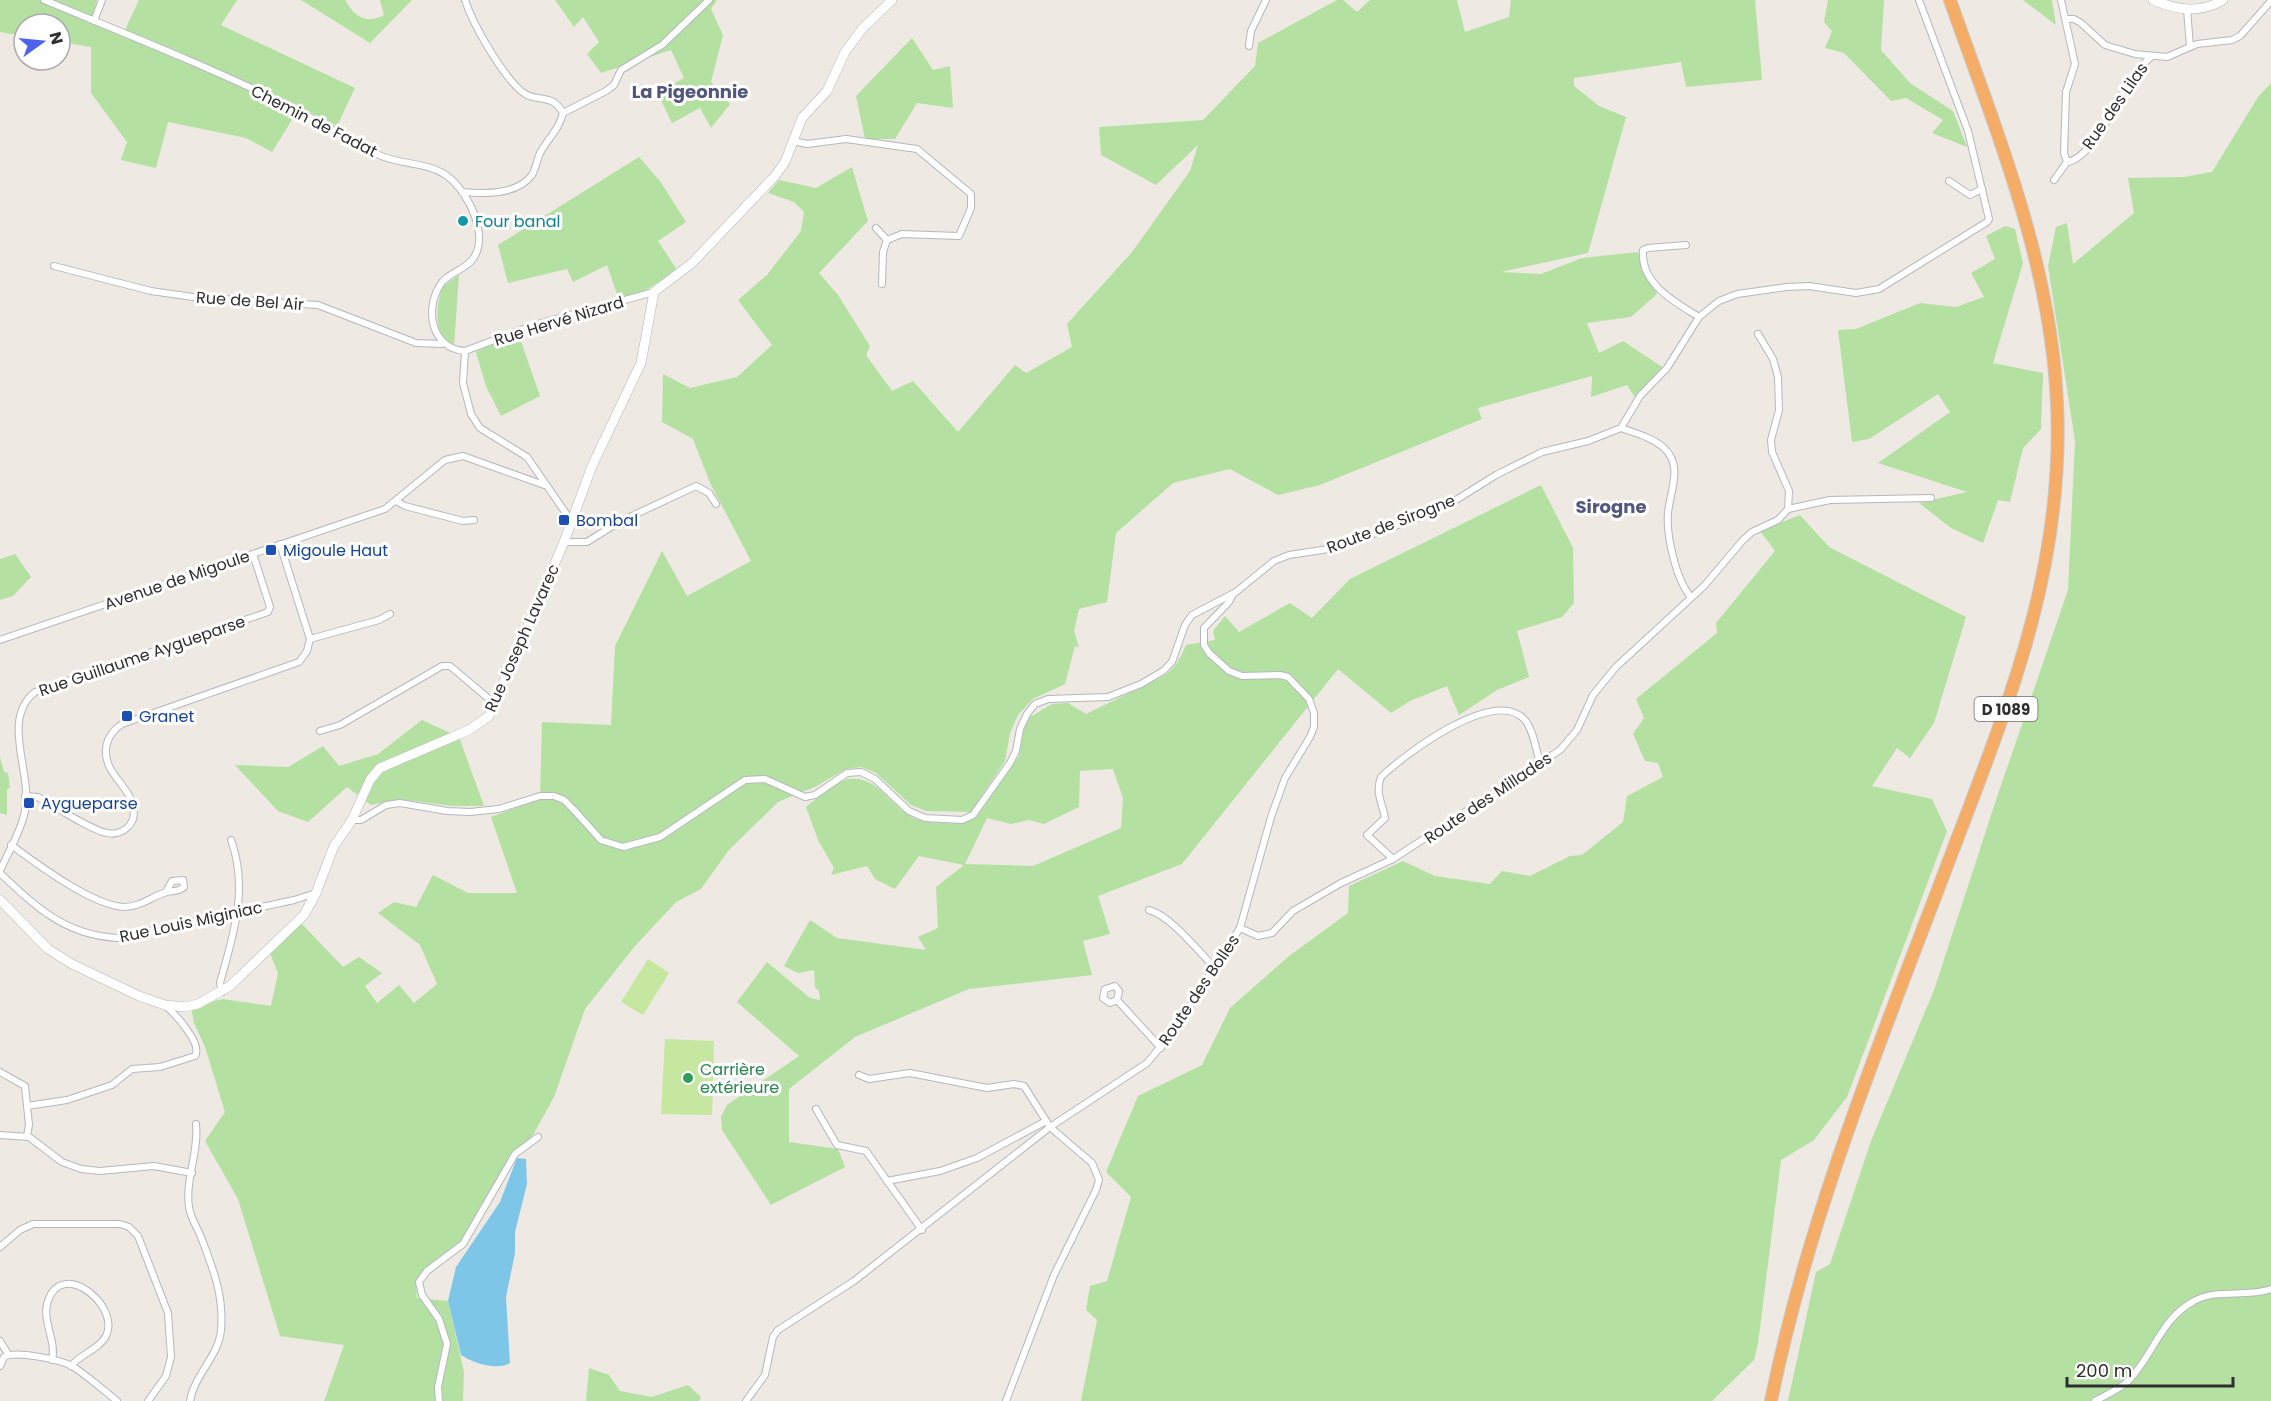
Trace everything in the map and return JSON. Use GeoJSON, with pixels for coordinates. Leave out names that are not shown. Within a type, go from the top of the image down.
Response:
{"type":"FeatureCollection","features":[{"type":"Feature","properties":{"kind":"highway","name":"D 1089"},"geometry":{"type":"LineString","coordinates":[[1771,1401],[1800,1275],[1841,1148],[2021,668],[2047,564],[2054,510],[2057,403],[2045,298],[2033,244],[2014,182],[1950,0]]}},
{"type":"Feature","properties":{"kind":"street","name":"Chemin de Fadat"},"geometry":{"type":"LineString","coordinates":[[44,0],[178,54],[289,106],[380,155],[436,169],[462,192],[478,229],[479,244],[474,259],[439,285],[433,310],[433,326],[442,344]]}},
{"type":"Feature","properties":{"kind":"street"},"geometry":{"type":"LineString","coordinates":[[94,21],[102,0]]}},
{"type":"Feature","properties":{"kind":"street"},"geometry":{"type":"LineString","coordinates":[[465,0],[480,34],[522,93],[552,99],[563,113]]}},
{"type":"Feature","properties":{"kind":"street"},"geometry":{"type":"LineString","coordinates":[[563,113],[606,92],[615,84],[621,70],[662,45],[709,0]]}},
{"type":"Feature","properties":{"kind":"street"},"geometry":{"type":"LineString","coordinates":[[654,292],[692,263],[748,206],[782,167],[809,109],[827,91],[845,52],[862,29],[892,0]]}},
{"type":"Feature","properties":{"kind":"street"},"geometry":{"type":"LineString","coordinates":[[1249,46],[1251,32],[1266,0]]}},
{"type":"Feature","properties":{"kind":"street"},"geometry":{"type":"LineString","coordinates":[[1691,597],[1668,536],[1668,513],[1675,471],[1671,459],[1664,448],[1654,441],[1620,428],[1640,396],[1667,368],[1699,317],[1719,301],[1737,294],[1809,286],[1856,293],[1879,289],[1989,219],[1964,119],[1919,0]]}},
{"type":"Feature","properties":{"kind":"street","name":"Rue des Lilas"},"geometry":{"type":"LineString","coordinates":[[2061,0],[2075,64],[2066,92],[2064,153],[2067,162],[2076,159],[2108,122],[2123,90],[2141,64],[2151,57]]}},
{"type":"Feature","properties":{"kind":"street"},"geometry":{"type":"LineString","coordinates":[[2153,0],[2187,9],[2204,9],[2223,0]]}},
{"type":"Feature","properties":{"kind":"street"},"geometry":{"type":"LineString","coordinates":[[2066,19],[2074,19],[2081,23],[2105,45],[2151,57],[2172,57],[2190,46],[2240,36],[2271,1]]}},
{"type":"Feature","properties":{"kind":"street"},"geometry":{"type":"LineString","coordinates":[[2187,9],[2190,46]]}},
{"type":"Feature","properties":{"kind":"street"},"geometry":{"type":"LineString","coordinates":[[462,192],[497,192],[525,182],[534,173],[540,153],[560,126],[563,113]]}},
{"type":"Feature","properties":{"kind":"street"},"geometry":{"type":"LineString","coordinates":[[793,141],[807,144],[846,139],[917,148],[971,194],[971,208],[959,236],[902,234],[887,240],[883,252],[882,284]]}},
{"type":"Feature","properties":{"kind":"street"},"geometry":{"type":"LineString","coordinates":[[2054,180],[2067,162]]}},
{"type":"Feature","properties":{"kind":"street"},"geometry":{"type":"LineString","coordinates":[[1949,182],[1970,195],[1982,189]]}},
{"type":"Feature","properties":{"kind":"street"},"geometry":{"type":"LineString","coordinates":[[876,228],[887,240]]}},
{"type":"Feature","properties":{"kind":"street"},"geometry":{"type":"LineString","coordinates":[[1686,245],[1648,248],[1644,250],[1642,259],[1658,290],[1699,317]]}},
{"type":"Feature","properties":{"kind":"street","name":"Rue de Bel Air"},"geometry":{"type":"LineString","coordinates":[[54,266],[151,291],[193,297],[318,305],[416,342],[442,344]]}},
{"type":"Feature","properties":{"kind":"street","name":"Rue Hervé Nizard"},"geometry":{"type":"LineString","coordinates":[[465,351],[534,325],[654,292]]}},
{"type":"Feature","properties":{"kind":"street","name":"Rue Joseph Lavarec"},"geometry":{"type":"LineString","coordinates":[[306,910],[316,892],[334,846],[352,820],[370,780],[380,768],[482,723],[495,704],[564,542],[592,466],[641,363],[654,292]]}},
{"type":"Feature","properties":{"kind":"street"},"geometry":{"type":"LineString","coordinates":[[1758,334],[1773,359],[1778,377],[1779,410],[1771,440],[1772,452],[1789,491],[1788,509],[1830,500],[1931,498]]}},
{"type":"Feature","properties":{"kind":"street"},"geometry":{"type":"LineString","coordinates":[[442,344],[453,350],[465,351],[463,383],[471,414],[480,428],[498,441],[518,449],[532,464],[544,485],[572,522]]}},
{"type":"Feature","properties":{"kind":"street","name":"Route de Sirogne"},"geometry":{"type":"LineString","coordinates":[[352,820],[361,820],[386,805],[400,803],[447,811],[470,812],[499,809],[540,796],[554,796],[564,800],[601,840],[623,848],[660,837],[745,780],[765,779],[805,797],[815,795],[847,773],[861,772],[875,779],[909,811],[925,818],[962,820],[973,815],[1010,763],[1016,751],[1020,729],[1035,704],[1048,699],[1108,697],[1141,684],[1163,671],[1172,662],[1185,625],[1192,615],[1234,593],[1274,561],[1289,555],[1335,548],[1425,515],[1448,505],[1496,475],[1542,452],[1588,441],[1620,428]]}},
{"type":"Feature","properties":{"kind":"street","name":"Avenue de Migoule"},"geometry":{"type":"LineString","coordinates":[[0,640],[385,509],[445,460],[454,456],[463,456],[544,485]]}},
{"type":"Feature","properties":{"kind":"street"},"geometry":{"type":"LineString","coordinates":[[528,479],[532,464]]}},
{"type":"Feature","properties":{"kind":"street"},"geometry":{"type":"LineString","coordinates":[[564,542],[587,542],[620,522],[696,486],[709,493],[716,504]]}},
{"type":"Feature","properties":{"kind":"street"},"geometry":{"type":"LineString","coordinates":[[396,501],[405,506],[463,521],[474,520]]}},
{"type":"Feature","properties":{"kind":"street","name":"Route des Millades"},"geometry":{"type":"LineString","coordinates":[[1240,928],[1258,936],[1272,933],[1293,911],[1393,859],[1540,763],[1570,739],[1593,695],[1616,667],[1704,586],[1743,540],[1752,532],[1778,520],[1788,509]]}},
{"type":"Feature","properties":{"kind":"street"},"geometry":{"type":"LineString","coordinates":[[26,796],[38,797],[106,834],[124,831],[132,823],[135,811],[131,799],[109,766],[106,754],[107,741],[112,731],[122,724],[299,662],[307,651],[310,639],[280,544]]}},
{"type":"Feature","properties":{"kind":"street","name":"Rue Guillaume Aygueparse"},"geometry":{"type":"LineString","coordinates":[[0,872],[22,821],[26,796],[18,717],[27,699],[35,692],[268,612],[270,607],[253,554]]}},
{"type":"Feature","properties":{"kind":"street","name":"Route des Bolles"},"geometry":{"type":"LineString","coordinates":[[746,1401],[765,1375],[773,1337],[778,1330],[834,1296],[922,1230],[1048,1124],[1147,1063],[1161,1048],[1240,928],[1271,817],[1285,778],[1310,737],[1314,727],[1314,713],[1309,699],[1287,677],[1280,675],[1242,676],[1229,671],[1209,653],[1204,645],[1204,628],[1229,602],[1234,593]]}},
{"type":"Feature","properties":{"kind":"street"},"geometry":{"type":"LineString","coordinates":[[310,639],[379,620],[390,614]]}},
{"type":"Feature","properties":{"kind":"street"},"geometry":{"type":"LineString","coordinates":[[320,731],[340,725],[442,666],[450,666],[495,704]]}},
{"type":"Feature","properties":{"kind":"street"},"geometry":{"type":"LineString","coordinates":[[1393,859],[1367,835],[1385,818],[1378,798],[1381,777],[1436,737],[1473,716],[1491,711],[1507,711],[1523,718],[1540,763]]}},
{"type":"Feature","properties":{"kind":"street"},"geometry":{"type":"LineString","coordinates":[[222,992],[220,983],[239,912],[239,866],[231,840]]}},
{"type":"Feature","properties":{"kind":"street"},"geometry":{"type":"LineString","coordinates":[[11,845],[61,880],[111,904],[132,906],[147,903],[166,892]]}},
{"type":"Feature","properties":{"kind":"street","name":"Rue Louis Miginiac"},"geometry":{"type":"LineString","coordinates":[[0,872],[56,921],[101,937],[117,938],[294,900],[316,892]]}},
{"type":"Feature","properties":{"kind":"street"},"geometry":{"type":"LineString","coordinates":[[0,900],[56,955],[120,987],[165,1005],[185,1007],[198,1004],[222,992],[306,910],[294,900]]}},
{"type":"Feature","properties":{"kind":"street"},"geometry":{"type":"LineString","coordinates":[[1149,910],[1155,912],[1181,933],[1214,967]]}},
{"type":"Feature","properties":{"kind":"street"},"geometry":{"type":"LineString","coordinates":[[1117,1000],[1161,1048]]}},
{"type":"Feature","properties":{"kind":"street"},"geometry":{"type":"LineString","coordinates":[[27,1106],[67,1100],[112,1085],[132,1069],[160,1067],[195,1056],[196,1047],[182,1021],[165,1005]]}},
{"type":"Feature","properties":{"kind":"street"},"geometry":{"type":"LineString","coordinates":[[0,1072],[23,1084],[27,1106],[28,1137]]}},
{"type":"Feature","properties":{"kind":"street"},"geometry":{"type":"LineString","coordinates":[[859,1075],[869,1078],[910,1073],[987,1088],[1014,1084],[1024,1086],[1048,1124],[1092,1163],[1099,1180],[1087,1213],[1054,1275],[1006,1401]]}},
{"type":"Feature","properties":{"kind":"street"},"geometry":{"type":"LineString","coordinates":[[816,1109],[837,1145],[866,1151],[922,1230]]}},
{"type":"Feature","properties":{"kind":"street"},"geometry":{"type":"LineString","coordinates":[[190,1401],[195,1383],[216,1348],[221,1323],[219,1282],[189,1208],[198,1140],[196,1124]]}},
{"type":"Feature","properties":{"kind":"street"},"geometry":{"type":"LineString","coordinates":[[887,1181],[939,1171],[977,1158],[1048,1124]]}},
{"type":"Feature","properties":{"kind":"street"},"geometry":{"type":"LineString","coordinates":[[0,1135],[28,1137],[62,1162],[81,1169],[100,1171],[154,1166],[192,1173]]}},
{"type":"Feature","properties":{"kind":"street"},"geometry":{"type":"LineString","coordinates":[[439,1401],[438,1387],[447,1344],[439,1318],[422,1295],[419,1282],[427,1271],[463,1244],[516,1154],[538,1137]]}},
{"type":"Feature","properties":{"kind":"street"},"geometry":{"type":"LineString","coordinates":[[0,1247],[20,1230],[33,1224],[120,1224],[129,1227],[138,1236],[168,1313],[170,1367],[148,1401]]}},
{"type":"Feature","properties":{"kind":"street"},"geometry":{"type":"LineString","coordinates":[[52,1360],[54,1353],[47,1318],[48,1299],[58,1288],[77,1284],[85,1287],[96,1298],[106,1317],[108,1330],[103,1341],[71,1366]]}},
{"type":"Feature","properties":{"kind":"street"},"geometry":{"type":"LineString","coordinates":[[2096,1401],[2127,1382],[2162,1329],[2193,1301],[2206,1296],[2261,1293],[2271,1289]]}},
{"type":"Feature","properties":{"kind":"street"},"geometry":{"type":"LineString","coordinates":[[0,1341],[8,1354]]}},
{"type":"Feature","properties":{"kind":"street"},"geometry":{"type":"LineString","coordinates":[[8,1354],[52,1360],[71,1366],[117,1401]]}},
{"type":"Feature","properties":{"kind":"street"},"geometry":{"type":"LineString","coordinates":[[0,1366],[8,1354]]}},
{"type":"Feature","properties":{"kind":"green space"},"geometry":{"type":"Polygon","coordinates":[[[0,0],[97,0],[90,22],[123,34],[139,0],[237,0],[221,25],[355,88],[337,126],[300,107],[272,152],[246,138],[168,122],[156,168],[121,160],[127,142],[91,93],[91,47],[72,44],[72,12],[12,12],[12,34],[0,32],[0,0]]]}},
{"type":"Feature","properties":{"kind":"green space"},"geometry":{"type":"Polygon","coordinates":[[[301,0],[345,0],[356,14],[371,19],[384,15],[380,0],[412,0],[370,43],[301,0]]]}},
{"type":"Feature","properties":{"kind":"green space"},"geometry":{"type":"Polygon","coordinates":[[[555,0],[717,0],[711,9],[723,35],[711,82],[730,104],[711,128],[700,108],[672,123],[657,92],[684,78],[671,50],[601,73],[587,54],[599,42],[583,17],[574,27],[555,0]]]}},
{"type":"Feature","properties":{"kind":"green space"},"geometry":{"type":"Polygon","coordinates":[[[1337,0],[1343,0],[1357,12],[1370,0],[1457,0],[1465,32],[1509,17],[1511,0],[1755,0],[1762,80],[1686,87],[1681,62],[1574,78],[1574,86],[1599,106],[1626,117],[1588,253],[1501,272],[1541,274],[1582,258],[1638,252],[1657,294],[1631,317],[1587,323],[1599,353],[1623,341],[1662,367],[1635,397],[1627,385],[1591,397],[1592,376],[1478,408],[1482,419],[1320,485],[1278,495],[1230,469],[1173,483],[1116,533],[1107,602],[1079,609],[1074,631],[1079,647],[1075,646],[1065,684],[1033,699],[1018,715],[1010,733],[1005,761],[971,812],[926,811],[911,805],[876,773],[861,767],[846,769],[815,787],[778,802],[728,851],[701,889],[676,902],[635,946],[585,1009],[554,1097],[533,1135],[501,1171],[480,1213],[457,1248],[427,1269],[416,1284],[417,1298],[448,1301],[464,1372],[463,1401],[324,1401],[344,1345],[280,1336],[238,1199],[205,1141],[225,1112],[205,1047],[194,1023],[191,1007],[223,999],[271,1006],[278,973],[270,953],[301,923],[343,967],[359,957],[382,973],[365,986],[377,1003],[399,985],[414,1003],[437,984],[420,945],[378,913],[394,902],[416,907],[433,875],[468,893],[517,893],[491,817],[540,799],[542,722],[611,725],[615,646],[662,551],[687,596],[751,561],[710,483],[693,439],[662,422],[663,374],[690,388],[737,377],[772,345],[738,300],[767,275],[801,231],[804,212],[794,202],[768,193],[779,180],[816,188],[852,167],[868,221],[819,273],[838,295],[870,346],[866,355],[892,391],[913,381],[958,432],[1015,365],[1026,373],[1072,347],[1067,324],[1132,252],[1190,171],[1198,145],[1156,185],[1101,155],[1099,127],[1203,120],[1255,66],[1258,43],[1337,0]]]}},
{"type":"Feature","properties":{"kind":"green space"},"geometry":{"type":"Polygon","coordinates":[[[1828,0],[1884,0],[1881,50],[1910,83],[1953,111],[1967,147],[1932,133],[1943,120],[1906,98],[1891,101],[1844,53],[1825,48],[1832,31],[1824,22],[1828,0]]]}},
{"type":"Feature","properties":{"kind":"green space"},"geometry":{"type":"Polygon","coordinates":[[[2023,0],[2052,0],[2056,25],[2023,0]]]}},
{"type":"Feature","properties":{"kind":"green space"},"geometry":{"type":"Polygon","coordinates":[[[912,38],[933,70],[950,66],[953,108],[917,103],[895,139],[865,139],[856,96],[912,38]]]}},
{"type":"Feature","properties":{"kind":"green space"},"geometry":{"type":"Polygon","coordinates":[[[2271,83],[2271,1401],[1788,1401],[1816,1272],[1830,1264],[1871,1141],[1934,990],[2068,590],[2075,441],[2048,266],[2056,227],[2067,223],[2073,264],[2134,213],[2128,178],[2184,177],[2212,172],[2258,97],[2271,83]]]}},
{"type":"Feature","properties":{"kind":"green space"},"geometry":{"type":"Polygon","coordinates":[[[639,157],[660,181],[686,222],[658,241],[677,270],[640,294],[619,300],[607,265],[573,282],[567,269],[508,283],[498,245],[639,157]]]}},
{"type":"Feature","properties":{"kind":"green space"},"geometry":{"type":"Polygon","coordinates":[[[2005,226],[2015,229],[2023,263],[1993,363],[2043,373],[2041,429],[2023,448],[2010,502],[1998,500],[1983,543],[1951,528],[1919,503],[1967,492],[1878,463],[1950,412],[1938,394],[1869,439],[1852,442],[1838,330],[1856,329],[1920,303],[1956,307],[1984,297],[1971,273],[1995,259],[1986,236],[2005,226]]]}},
{"type":"Feature","properties":{"kind":"green space"},"geometry":{"type":"Polygon","coordinates":[[[459,275],[454,347],[442,335],[437,312],[442,287],[459,275]]]}},
{"type":"Feature","properties":{"kind":"green space"},"geometry":{"type":"Polygon","coordinates":[[[518,333],[540,396],[501,416],[486,386],[476,352],[518,333]]]}},
{"type":"Feature","properties":{"kind":"green space"},"geometry":{"type":"Polygon","coordinates":[[[1541,485],[1573,548],[1574,603],[1562,617],[1517,631],[1529,677],[1497,690],[1459,715],[1447,686],[1410,701],[1391,713],[1338,669],[1182,864],[1098,896],[1110,934],[1083,941],[1092,975],[969,989],[855,1037],[789,1089],[789,1142],[838,1149],[845,1167],[771,1205],[722,1130],[721,1117],[727,1105],[799,1056],[737,1002],[767,962],[810,998],[820,1000],[819,991],[815,987],[814,970],[798,973],[784,966],[810,920],[837,938],[926,950],[918,937],[938,928],[936,887],[964,865],[919,856],[895,889],[875,879],[867,866],[831,875],[834,868],[818,840],[806,807],[838,783],[858,779],[874,785],[900,809],[915,819],[948,823],[970,820],[978,815],[1019,756],[1024,729],[1030,717],[1052,704],[1068,703],[1086,714],[1158,679],[1175,665],[1186,645],[1215,640],[1213,631],[1225,616],[1239,632],[1290,603],[1312,618],[1350,579],[1541,485]],[[1113,769],[1080,771],[1079,807],[1044,824],[1029,820],[1011,824],[987,818],[965,864],[1033,866],[1121,828],[1123,798],[1113,769]]]}},
{"type":"Feature","properties":{"kind":"green space"},"geometry":{"type":"Polygon","coordinates":[[[1800,515],[1829,547],[1966,617],[1934,723],[1910,758],[1897,748],[1872,786],[1932,799],[1947,831],[1847,1097],[1814,1140],[1781,1160],[1758,1344],[1754,1360],[1712,1401],[1081,1401],[1097,1320],[1086,1310],[1090,1286],[1107,1281],[1131,1197],[1106,1172],[1138,1096],[1202,1065],[1230,1008],[1289,956],[1348,913],[1349,886],[1403,861],[1435,876],[1490,884],[1502,871],[1530,876],[1570,856],[1582,855],[1623,822],[1627,796],[1663,777],[1658,763],[1645,761],[1633,734],[1644,718],[1636,699],[1717,633],[1716,623],[1775,551],[1760,531],[1800,515]]]}},
{"type":"Feature","properties":{"kind":"green space"},"geometry":{"type":"Polygon","coordinates":[[[15,554],[31,577],[13,596],[0,600],[0,559],[15,554]]]}},
{"type":"Feature","properties":{"kind":"green space"},"geometry":{"type":"Polygon","coordinates":[[[422,720],[459,737],[484,806],[452,806],[399,799],[371,805],[347,787],[308,822],[278,811],[235,765],[288,767],[323,746],[339,766],[378,754],[422,720]]]}},
{"type":"Feature","properties":{"kind":"green space"},"geometry":{"type":"Polygon","coordinates":[[[0,757],[4,772],[8,773],[10,788],[7,789],[7,815],[0,813],[0,757]]]}},
{"type":"Feature","properties":{"kind":"green space"},"geometry":{"type":"Polygon","coordinates":[[[648,959],[669,973],[643,1015],[621,1002],[648,959]]]}},
{"type":"Feature","properties":{"kind":"green space","name":"Carrière extérieure"},"geometry":{"type":"Polygon","coordinates":[[[665,1039],[714,1041],[712,1115],[661,1114],[665,1039]]]}},
{"type":"Feature","properties":{"kind":"green space"},"geometry":{"type":"Polygon","coordinates":[[[589,1368],[609,1375],[620,1391],[652,1397],[688,1385],[701,1397],[699,1401],[586,1401],[589,1368]]]}},
{"type":"Feature","properties":{"kind":"water"},"geometry":{"type":"Polygon","coordinates":[[[517,1158],[526,1159],[527,1184],[515,1232],[515,1253],[506,1297],[510,1363],[492,1366],[472,1361],[461,1355],[448,1301],[456,1267],[500,1202],[517,1158]]]}},
{"type":"Feature","properties":{"kind":"place","name":"Four banal"},"geometry":{"type":"Point","coordinates":[463,221]}},
{"type":"Feature","properties":{"kind":"place","name":"Bombal"},"geometry":{"type":"Point","coordinates":[564,520]}},
{"type":"Feature","properties":{"kind":"place","name":"Migoule Haut"},"geometry":{"type":"Point","coordinates":[271,550]}},
{"type":"Feature","properties":{"kind":"place","name":"Granet"},"geometry":{"type":"Point","coordinates":[127,716]}},
{"type":"Feature","properties":{"kind":"place","name":"Aygueparse"},"geometry":{"type":"Point","coordinates":[29,803]}},
{"type":"Feature","properties":{"kind":"place","name":"Carrière extérieure"},"geometry":{"type":"Point","coordinates":[688,1078]}},
{"type":"Feature","properties":{"kind":"district","name":"La Pigeonnie"},"geometry":{"type":"Point","coordinates":[690,91]}},
{"type":"Feature","properties":{"kind":"district","name":"Sirogne"},"geometry":{"type":"Point","coordinates":[1611,506]}}]}
